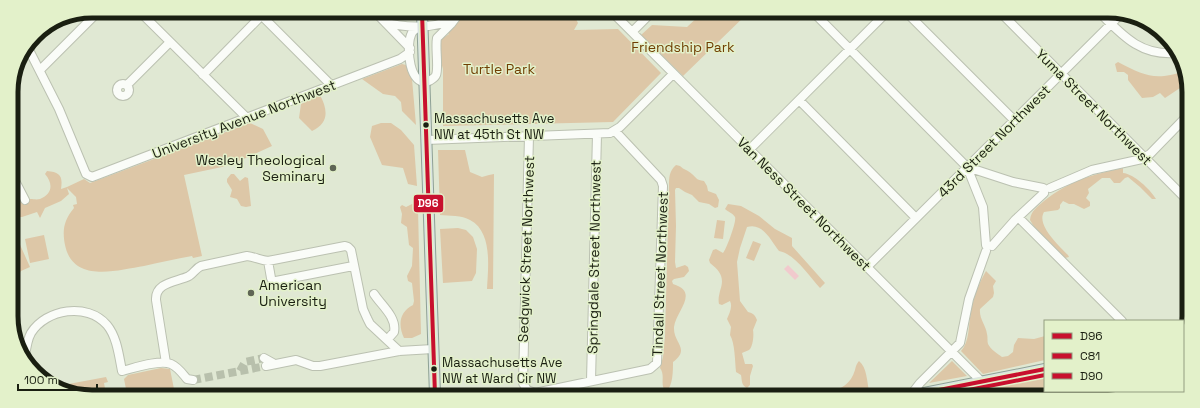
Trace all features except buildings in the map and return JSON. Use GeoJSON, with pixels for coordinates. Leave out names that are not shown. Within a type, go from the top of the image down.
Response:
{"type":"FeatureCollection","features":[{"type":"Feature","properties":{"kind":"main road"},"geometry":{"type":"LineString","coordinates":[[422,18],[435,390]]}},
{"type":"Feature","properties":{"kind":"main road"},"geometry":{"type":"LineString","coordinates":[[941,390],[1044,370]]}},
{"type":"Feature","properties":{"kind":"main road","name":"Van Ness Street Northwest"},"geometry":{"type":"LineString","coordinates":[[982,382],[990,390]]}},
{"type":"Feature","properties":{"kind":"street"},"geometry":{"type":"LineString","coordinates":[[30,52],[40,70],[92,18]]}},
{"type":"Feature","properties":{"kind":"street"},"geometry":{"type":"LineString","coordinates":[[146,18],[247,118]]}},
{"type":"Feature","properties":{"kind":"street"},"geometry":{"type":"LineString","coordinates":[[203,75],[257,18]]}},
{"type":"Feature","properties":{"kind":"street"},"geometry":{"type":"LineString","coordinates":[[267,18],[331,85]]}},
{"type":"Feature","properties":{"kind":"street"},"geometry":{"type":"LineString","coordinates":[[381,18],[410,50]]}},
{"type":"Feature","properties":{"kind":"street"},"geometry":{"type":"LineString","coordinates":[[385,22],[394,25],[422,26],[445,23],[452,18]]}},
{"type":"Feature","properties":{"kind":"street"},"geometry":{"type":"LineString","coordinates":[[422,26],[412,33],[410,37],[410,64],[412,72],[416,77],[424,82],[432,79],[437,73],[437,38],[455,18]]}},
{"type":"Feature","properties":{"kind":"street","name":"Van Ness Street Northwest"},"geometry":{"type":"LineString","coordinates":[[618,18],[982,382]]}},
{"type":"Feature","properties":{"kind":"street"},"geometry":{"type":"LineString","coordinates":[[632,32],[645,18]]}},
{"type":"Feature","properties":{"kind":"street"},"geometry":{"type":"LineString","coordinates":[[819,18],[967,167],[983,207],[988,247]]}},
{"type":"Feature","properties":{"kind":"street"},"geometry":{"type":"LineString","coordinates":[[750,149],[881,18]]}},
{"type":"Feature","properties":{"kind":"street"},"geometry":{"type":"LineString","coordinates":[[912,18],[1014,120]]}},
{"type":"Feature","properties":{"kind":"street","name":"Yuma Street Northwest"},"geometry":{"type":"LineString","coordinates":[[1005,18],[1182,195]]}},
{"type":"Feature","properties":{"kind":"street"},"geometry":{"type":"LineString","coordinates":[[1105,18],[1128,40],[1141,48],[1160,53],[1170,53]]}},
{"type":"Feature","properties":{"kind":"street","name":"43rd Street Northwest"},"geometry":{"type":"LineString","coordinates":[[867,267],[1116,19]]}},
{"type":"Feature","properties":{"kind":"street"},"geometry":{"type":"LineString","coordinates":[[127,85],[170,42]]}},
{"type":"Feature","properties":{"kind":"street","name":"University Avenue Northwest"},"geometry":{"type":"LineString","coordinates":[[40,70],[66,123],[87,176],[92,177],[400,58],[410,50]]}},
{"type":"Feature","properties":{"kind":"street"},"geometry":{"type":"LineString","coordinates":[[400,58],[410,64]]}},
{"type":"Feature","properties":{"kind":"street"},"geometry":{"type":"LineString","coordinates":[[426,140],[608,133],[615,131],[620,127],[674,74]]}},
{"type":"Feature","properties":{"kind":"street"},"geometry":{"type":"LineString","coordinates":[[799,100],[916,218]]}},
{"type":"Feature","properties":{"kind":"street"},"geometry":{"type":"LineString","coordinates":[[915,390],[959,344],[969,299],[988,247],[1046,190],[1096,169],[1133,162],[1145,158],[1182,121]]}},
{"type":"Feature","properties":{"kind":"street","name":"Tindall Street Northwest"},"geometry":{"type":"LineString","coordinates":[[591,381],[650,369],[655,366],[657,359],[663,182],[615,131]]}},
{"type":"Feature","properties":{"kind":"street","name":"Springdale Street Northwest"},"geometry":{"type":"LineString","coordinates":[[591,381],[597,134]]}},
{"type":"Feature","properties":{"kind":"street","name":"Sedgwick Street Northwest"},"geometry":{"type":"LineString","coordinates":[[528,390],[523,385],[529,136]]}},
{"type":"Feature","properties":{"kind":"street"},"geometry":{"type":"LineString","coordinates":[[967,167],[1003,179],[1046,190]]}},
{"type":"Feature","properties":{"kind":"street"},"geometry":{"type":"LineString","coordinates":[[18,187],[25,200]]}},
{"type":"Feature","properties":{"kind":"street"},"geometry":{"type":"LineString","coordinates":[[1018,217],[1121,320]]}},
{"type":"Feature","properties":{"kind":"street"},"geometry":{"type":"LineString","coordinates":[[166,363],[156,300],[157,291],[161,287],[194,273],[197,268],[202,266],[248,256],[254,256],[259,260],[268,261],[345,246],[351,250],[363,309],[370,324],[399,351]]}},
{"type":"Feature","properties":{"kind":"street"},"geometry":{"type":"LineString","coordinates":[[268,261],[271,278],[273,281],[353,262]]}},
{"type":"Feature","properties":{"kind":"street"},"geometry":{"type":"LineString","coordinates":[[374,294],[394,322],[394,332],[387,340]]}},
{"type":"Feature","properties":{"kind":"street"},"geometry":{"type":"LineString","coordinates":[[26,350],[29,337],[37,326],[46,318],[54,315],[83,311],[102,320],[108,327],[115,340],[122,371],[153,364],[166,363],[179,369],[187,379],[193,380]]}},
{"type":"Feature","properties":{"kind":"street"},"geometry":{"type":"LineString","coordinates":[[268,362],[296,360],[313,366],[320,366],[399,351],[433,349]]}},
{"type":"Feature","properties":{"kind":"street","name":"Sedgwick Street Northwest"},"geometry":{"type":"LineString","coordinates":[[547,390],[591,381]]}},
{"type":"Feature","properties":{"kind":"green space","name":"Turtle Park"},"geometry":{"type":"Polygon","coordinates":[[[461,18],[576,18],[578,23],[574,30],[618,29],[661,73],[613,122],[443,126],[443,69],[440,59],[440,40],[449,34],[447,32],[461,18]]]}},
{"type":"Feature","properties":{"kind":"green space","name":"Friendship Park"},"geometry":{"type":"Polygon","coordinates":[[[697,18],[743,18],[683,76],[641,35],[652,25],[687,27],[697,18]]]}},
{"type":"Feature","properties":{"kind":"green space"},"geometry":{"type":"Polygon","coordinates":[[[1118,62],[1150,76],[1166,76],[1179,73],[1182,86],[1165,98],[1160,93],[1153,97],[1142,98],[1128,80],[1128,75],[1124,72],[1117,72],[1115,64],[1118,62]]]}},
{"type":"Feature","properties":{"kind":"green space"},"geometry":{"type":"Polygon","coordinates":[[[402,64],[406,65],[412,79],[416,125],[402,111],[401,102],[395,96],[383,94],[362,79],[402,64]]]}},
{"type":"Feature","properties":{"kind":"green space"},"geometry":{"type":"Polygon","coordinates":[[[320,95],[325,106],[325,116],[322,124],[312,131],[299,118],[301,104],[320,95]]]}},
{"type":"Feature","properties":{"kind":"green space"},"geometry":{"type":"Polygon","coordinates":[[[250,123],[263,129],[272,146],[222,167],[184,175],[202,256],[193,258],[192,256],[122,270],[98,272],[87,270],[77,265],[70,257],[64,240],[66,221],[74,208],[73,205],[77,204],[76,197],[67,188],[69,194],[61,201],[45,208],[40,218],[37,212],[18,217],[18,196],[21,202],[30,199],[40,199],[49,191],[50,185],[48,177],[45,174],[47,171],[55,172],[60,176],[61,189],[84,179],[90,183],[250,123]]]}},
{"type":"Feature","properties":{"kind":"green space"},"geometry":{"type":"Polygon","coordinates":[[[381,123],[391,123],[401,130],[414,145],[417,186],[408,184],[403,168],[382,165],[370,137],[372,126],[381,123]]]}},
{"type":"Feature","properties":{"kind":"green space"},"geometry":{"type":"Polygon","coordinates":[[[438,150],[465,150],[470,172],[482,177],[494,174],[493,289],[487,289],[488,251],[486,242],[477,226],[470,220],[463,217],[440,215],[438,150]]]}},
{"type":"Feature","properties":{"kind":"green space"},"geometry":{"type":"Polygon","coordinates":[[[676,165],[680,166],[698,179],[704,181],[708,191],[716,194],[719,200],[718,207],[715,208],[709,204],[699,202],[692,195],[679,188],[676,188],[675,190],[676,268],[685,265],[688,267],[689,271],[684,277],[674,279],[672,281],[673,284],[681,287],[685,292],[686,297],[674,327],[674,333],[680,346],[681,353],[673,362],[673,374],[670,386],[667,390],[665,390],[662,371],[660,368],[663,357],[665,336],[669,180],[676,165]]]}},
{"type":"Feature","properties":{"kind":"green space"},"geometry":{"type":"Polygon","coordinates":[[[1123,168],[1123,173],[1132,176],[1141,183],[1156,199],[1152,199],[1128,177],[1120,183],[1114,183],[1110,178],[1102,178],[1088,189],[1089,193],[1086,198],[1090,202],[1090,206],[1084,209],[1063,201],[1058,210],[1044,212],[1042,217],[1043,223],[1054,241],[1068,255],[1069,257],[1065,258],[1036,230],[1030,220],[1033,212],[1044,201],[1072,183],[1101,173],[1123,168]]]}},
{"type":"Feature","properties":{"kind":"green space"},"geometry":{"type":"Polygon","coordinates":[[[231,174],[234,174],[240,181],[245,177],[248,178],[251,206],[241,206],[237,199],[230,197],[232,190],[227,182],[227,179],[231,174]]]}},
{"type":"Feature","properties":{"kind":"green space"},"geometry":{"type":"Polygon","coordinates":[[[412,204],[416,205],[418,209],[421,334],[412,338],[404,338],[401,328],[402,315],[413,305],[414,301],[412,283],[408,281],[407,276],[412,266],[413,248],[409,245],[407,227],[401,223],[402,214],[400,207],[402,205],[406,207],[412,204]]]}},
{"type":"Feature","properties":{"kind":"green space"},"geometry":{"type":"Polygon","coordinates":[[[728,204],[741,206],[759,216],[775,229],[792,238],[792,246],[825,283],[820,288],[791,256],[779,251],[766,233],[758,227],[747,227],[737,262],[740,301],[748,312],[754,314],[757,320],[753,330],[751,346],[749,350],[742,353],[745,364],[752,364],[753,366],[750,376],[750,385],[747,388],[743,384],[741,375],[736,372],[734,348],[730,335],[731,327],[727,319],[731,303],[730,301],[722,305],[719,304],[722,278],[709,260],[713,250],[716,249],[723,253],[731,235],[735,217],[725,209],[728,204]]]}},
{"type":"Feature","properties":{"kind":"green space"},"geometry":{"type":"Polygon","coordinates":[[[717,220],[725,221],[723,239],[714,238],[717,220]]]}},
{"type":"Feature","properties":{"kind":"green space"},"geometry":{"type":"Polygon","coordinates":[[[458,228],[466,230],[473,237],[477,249],[476,273],[472,281],[443,283],[440,229],[458,228]]]}},
{"type":"Feature","properties":{"kind":"green space"},"geometry":{"type":"Polygon","coordinates":[[[44,235],[49,259],[30,263],[25,239],[44,235]]]}},
{"type":"Feature","properties":{"kind":"green space"},"geometry":{"type":"Polygon","coordinates":[[[18,240],[30,267],[21,271],[18,276],[18,240]]]}},
{"type":"Feature","properties":{"kind":"green space"},"geometry":{"type":"Polygon","coordinates":[[[753,241],[761,244],[754,261],[746,258],[753,241]]]}},
{"type":"Feature","properties":{"kind":"green space"},"geometry":{"type":"Polygon","coordinates":[[[986,271],[996,281],[993,286],[993,297],[980,309],[989,346],[1002,357],[1008,356],[1013,352],[1014,345],[1018,338],[1034,339],[1044,336],[1044,360],[983,374],[961,351],[966,343],[972,307],[986,271]]]}},
{"type":"Feature","properties":{"kind":"green space"},"geometry":{"type":"Polygon","coordinates":[[[859,361],[864,367],[869,390],[835,390],[845,385],[851,379],[859,361]]]}},
{"type":"Feature","properties":{"kind":"green space"},"geometry":{"type":"Polygon","coordinates":[[[952,361],[967,376],[929,383],[952,361]]]}},
{"type":"Feature","properties":{"kind":"green space"},"geometry":{"type":"Polygon","coordinates":[[[161,368],[170,369],[174,390],[126,390],[124,379],[128,375],[161,368]]]}},
{"type":"Feature","properties":{"kind":"green space"},"geometry":{"type":"Polygon","coordinates":[[[1044,376],[1044,390],[998,390],[996,388],[1044,376]]]}},
{"type":"Feature","properties":{"kind":"green space"},"geometry":{"type":"Polygon","coordinates":[[[106,377],[108,382],[104,383],[105,390],[83,389],[66,385],[106,377]]]}},
{"type":"Feature","properties":{"kind":"shaded area"},"geometry":{"type":"Polygon","coordinates":[[[788,265],[799,276],[795,280],[784,269],[788,265]]]}},
{"type":"Feature","properties":{"kind":"tunnel"},"geometry":{"type":"LineString","coordinates":[[240,371],[245,362],[264,358]]}},
{"type":"Feature","properties":{"kind":"tunnel"},"geometry":{"type":"LineString","coordinates":[[193,380],[266,366]]}},
{"type":"Feature","properties":{"kind":"transit line","name":"D96"},"geometry":{"type":"LineString","coordinates":[[422,18],[435,390]]}},
{"type":"Feature","properties":{"kind":"transit line","name":"C81"},"geometry":{"type":"LineString","coordinates":[[939,390],[1044,369]]}},
{"type":"Feature","properties":{"kind":"transit line","name":"D90"},"geometry":{"type":"LineString","coordinates":[[969,390],[1044,375]]}},
{"type":"Feature","properties":{"kind":"place","name":"Massachusetts Ave NW at 45th St NW"},"geometry":{"type":"Point","coordinates":[426,125]}},
{"type":"Feature","properties":{"kind":"place","name":"Wesley Theological Seminary"},"geometry":{"type":"Point","coordinates":[333,168]}},
{"type":"Feature","properties":{"kind":"place","name":"American University"},"geometry":{"type":"Point","coordinates":[251,293]}},
{"type":"Feature","properties":{"kind":"place","name":"Massachusetts Ave NW at Ward Cir NW"},"geometry":{"type":"Point","coordinates":[434,369]}}]}
